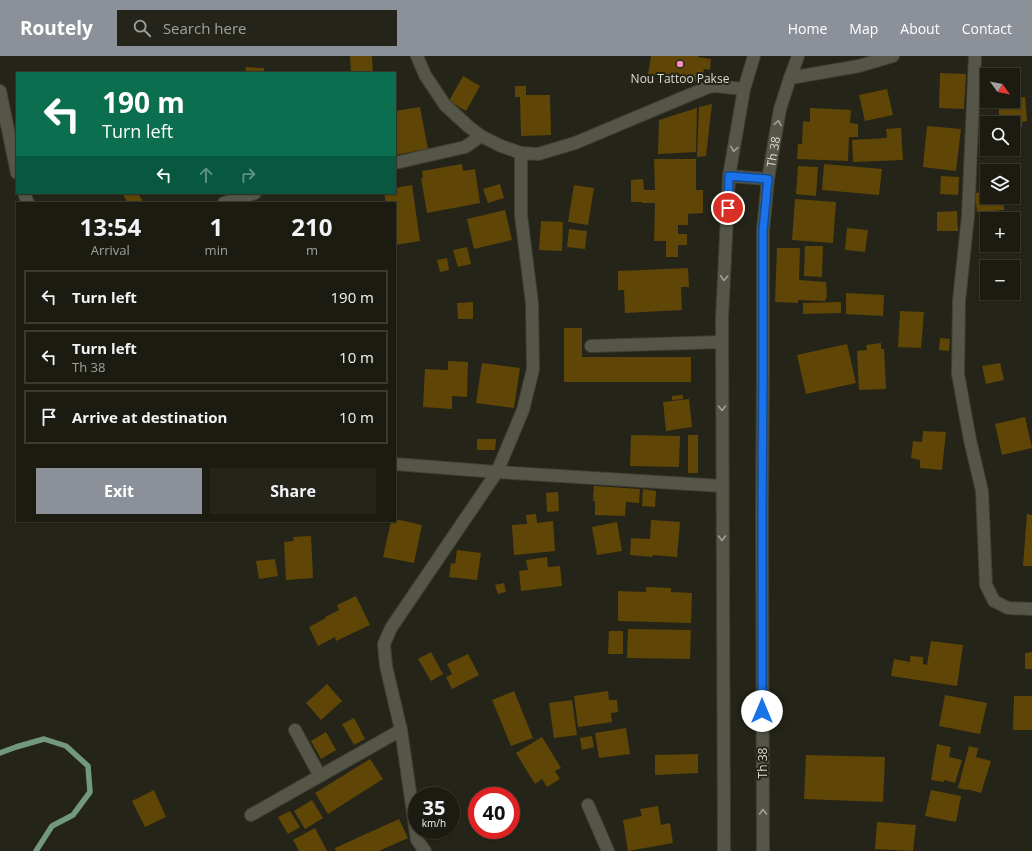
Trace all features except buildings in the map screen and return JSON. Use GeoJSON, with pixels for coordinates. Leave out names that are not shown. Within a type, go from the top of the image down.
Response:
{"type":"FeatureCollection","features":[{"type":"Feature","properties":{"kind":"street"},"geometry":{"type":"LineString","coordinates":[[417,56],[425,75],[445,105],[468,127],[481,136],[501,146],[521,153],[538,154],[575,143],[706,88],[714,86],[744,89]]}},
{"type":"Feature","properties":{"kind":"street"},"geometry":{"type":"LineString","coordinates":[[724,851],[722,318],[729,176],[744,89],[754,56]]}},
{"type":"Feature","properties":{"kind":"street","name":"Th 38"},"geometry":{"type":"LineString","coordinates":[[763,851],[763,230],[768,179],[780,109],[798,56]]}},
{"type":"Feature","properties":{"kind":"street"},"geometry":{"type":"LineString","coordinates":[[790,78],[859,66],[893,56]]}},
{"type":"Feature","properties":{"kind":"street"},"geometry":{"type":"LineString","coordinates":[[975,56],[968,216],[959,300],[958,374],[970,440],[982,491],[986,585],[994,600],[1008,608],[1032,608]]}},
{"type":"Feature","properties":{"kind":"street"},"geometry":{"type":"LineString","coordinates":[[0,91],[16,167]]}},
{"type":"Feature","properties":{"kind":"street"},"geometry":{"type":"LineString","coordinates":[[396,163],[465,147],[481,136]]}},
{"type":"Feature","properties":{"kind":"street"},"geometry":{"type":"LineString","coordinates":[[425,851],[417,840],[401,730],[386,666],[384,644],[391,628],[497,472],[523,410],[533,369],[532,303],[521,215],[521,153]]}},
{"type":"Feature","properties":{"kind":"street"},"geometry":{"type":"LineString","coordinates":[[729,176],[768,179]]}},
{"type":"Feature","properties":{"kind":"street"},"geometry":{"type":"LineString","coordinates":[[227,202],[252,194]]}},
{"type":"Feature","properties":{"kind":"street"},"geometry":{"type":"LineString","coordinates":[[591,346],[722,342]]}},
{"type":"Feature","properties":{"kind":"street"},"geometry":{"type":"LineString","coordinates":[[396,464],[722,486]]}},
{"type":"Feature","properties":{"kind":"street"},"geometry":{"type":"LineString","coordinates":[[295,730],[320,776]]}},
{"type":"Feature","properties":{"kind":"street"},"geometry":{"type":"LineString","coordinates":[[251,816],[401,730]]}},
{"type":"Feature","properties":{"kind":"street"},"geometry":{"type":"LineString","coordinates":[[588,805],[608,851]]}},
{"type":"Feature","properties":{"kind":"waterway"},"geometry":{"type":"LineString","coordinates":[[0,753],[44,739],[66,746],[88,766],[90,792],[73,815],[52,826],[36,851]]}},
{"type":"Feature","properties":{"kind":"place","name":"Nou Tattoo Pakse"},"geometry":{"type":"Point","coordinates":[680,64]}},
{"type":"Feature","properties":{"kind":"route"},"geometry":{"type":"LineString","coordinates":[[728,208],[729,176],[768,179],[763,230],[762,711]]}}]}
